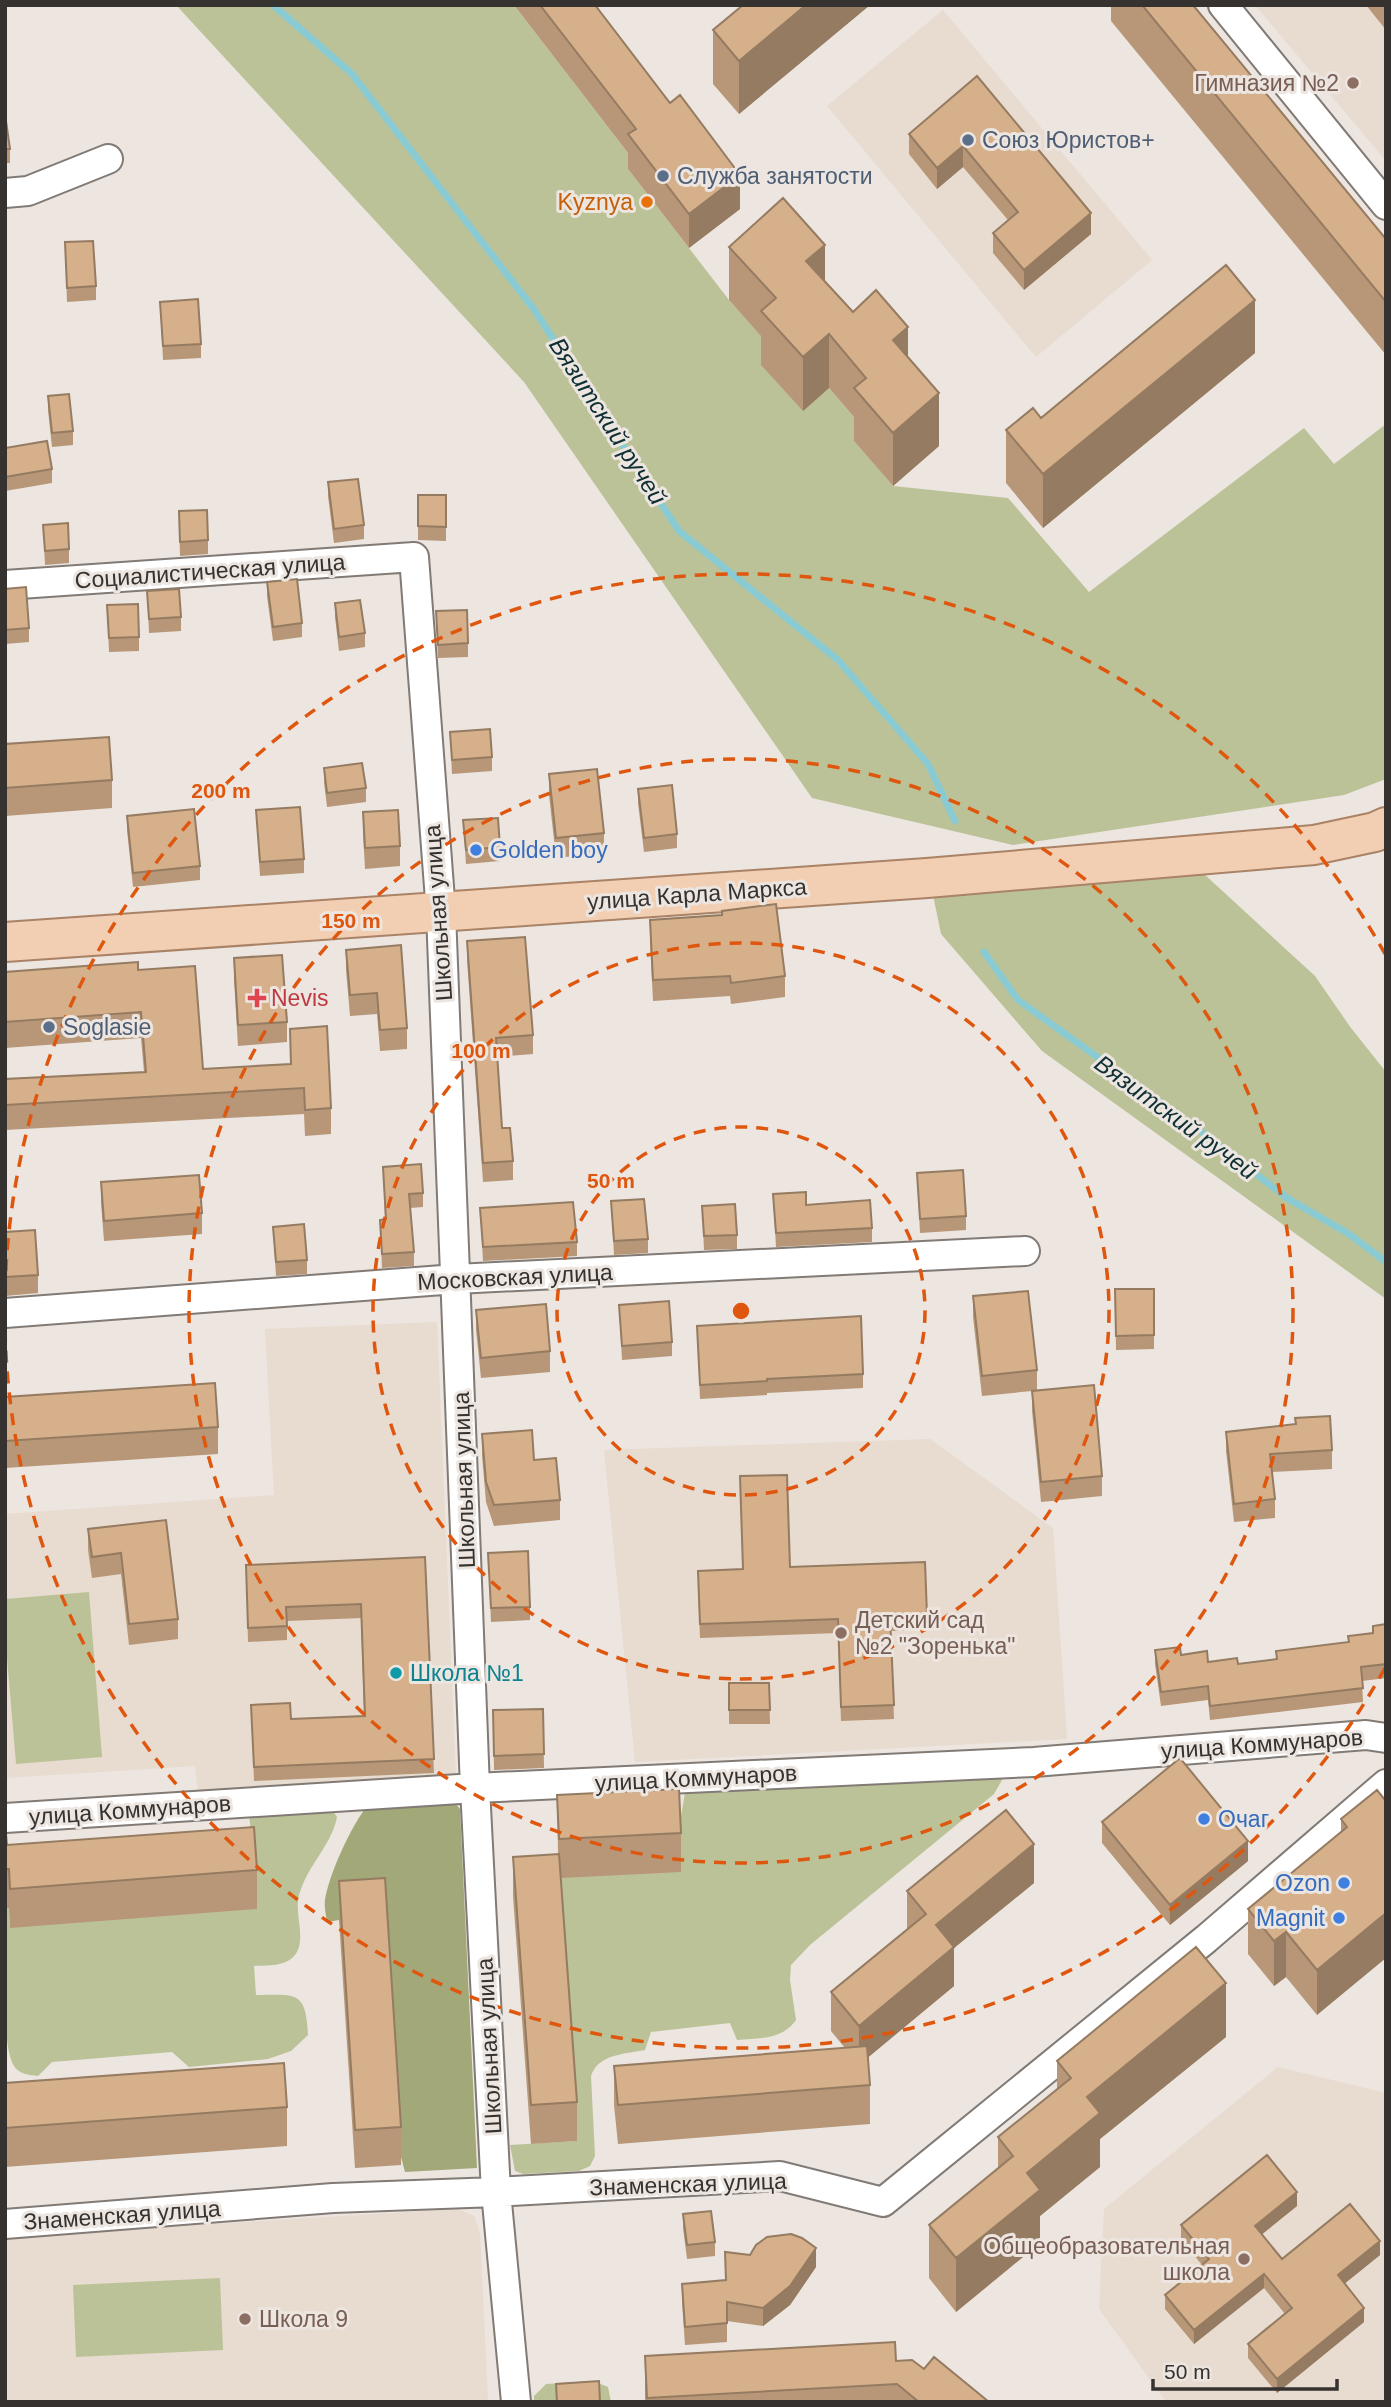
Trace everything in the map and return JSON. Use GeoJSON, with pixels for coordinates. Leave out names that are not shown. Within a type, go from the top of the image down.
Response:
{"type":"FeatureCollection","features":[{"type":"Feature","properties":{"kind":"main road","name":"улица Карла Маркса"},"geometry":{"type":"LineString","coordinates":[[5,942],[927,878],[993,870],[1314,845],[1375,832],[1386,827]]}},
{"type":"Feature","properties":{"kind":"street"},"geometry":{"type":"LineString","coordinates":[[1223,5],[1386,205]]}},
{"type":"Feature","properties":{"kind":"street"},"geometry":{"type":"LineString","coordinates":[[5,193],[28,191],[108,159]]}},
{"type":"Feature","properties":{"kind":"street","name":"Социалистическая улица"},"geometry":{"type":"LineString","coordinates":[[5,585],[414,557]]}},
{"type":"Feature","properties":{"kind":"street","name":"Школьная улица"},"geometry":{"type":"LineString","coordinates":[[414,557],[440,913],[475,1788],[496,2192],[516,2402]]}},
{"type":"Feature","properties":{"kind":"street","name":"Московская улица"},"geometry":{"type":"LineString","coordinates":[[5,1313],[456,1279],[1025,1251]]}},
{"type":"Feature","properties":{"kind":"street","name":"улица Коммунаров"},"geometry":{"type":"LineString","coordinates":[[5,1818],[475,1788],[1034,1762],[1366,1735],[1386,1738]]}},
{"type":"Feature","properties":{"kind":"street","name":"Знаменская улица"},"geometry":{"type":"LineString","coordinates":[[5,2224],[333,2198],[780,2176],[883,2202],[1206,1939],[1386,1784]]}},
{"type":"Feature","properties":{"kind":"shaded area","name":"Гимназия №2"},"geometry":{"type":"Polygon","coordinates":[[[1255,5],[1386,5],[1386,161],[1255,5]]]}},
{"type":"Feature","properties":{"kind":"shaded area"},"geometry":{"type":"Polygon","coordinates":[[[943,10],[1152,260],[1036,357],[827,106],[943,10]]]}},
{"type":"Feature","properties":{"kind":"shaded area"},"geometry":{"type":"Polygon","coordinates":[[[437,1322],[456,1778],[198,1793],[195,1766],[5,1778],[5,1514],[274,1495],[265,1329],[437,1322]]]}},
{"type":"Feature","properties":{"kind":"shaded area","name":"Детский сад №2 \"Зоренька\""},"geometry":{"type":"Polygon","coordinates":[[[930,1439],[1053,1528],[1067,1739],[635,1762],[604,1450],[930,1439]]]}},
{"type":"Feature","properties":{"kind":"shaded area","name":"Общеобразовательная школа"},"geometry":{"type":"Polygon","coordinates":[[[1278,2067],[1386,2093],[1386,2402],[1166,2402],[1099,2309],[1104,2209],[1278,2067]]]}},
{"type":"Feature","properties":{"kind":"shaded area","name":"Школа 9"},"geometry":{"type":"Polygon","coordinates":[[[458,2209],[474,2216],[480,2233],[488,2402],[5,2402],[5,2237],[458,2209]]]}},
{"type":"Feature","properties":{"kind":"green space"},"geometry":{"type":"Polygon","coordinates":[[[176,5],[514,5],[628,153],[628,169],[729,300],[776,352],[802,410],[829,388],[866,431],[855,442],[893,486],[1008,498],[1089,592],[1304,428],[1334,464],[1386,424],[1386,779],[1344,795],[1013,845],[812,798],[524,382],[176,5]]]}},
{"type":"Feature","properties":{"kind":"green space"},"geometry":{"type":"Polygon","coordinates":[[[1204,874],[1315,976],[1386,1072],[1386,1299],[1042,1051],[941,934],[932,890],[1204,874]]]}},
{"type":"Feature","properties":{"kind":"green space"},"geometry":{"type":"Polygon","coordinates":[[[89,1592],[102,1757],[16,1764],[5,1634],[5,1599],[89,1592]]]}},
{"type":"Feature","properties":{"kind":"green space"},"geometry":{"type":"Polygon","coordinates":[[[995,1771],[1002,1780],[994,1794],[810,1945],[791,1965],[790,1980],[796,2020],[790,2027],[770,2037],[737,2040],[730,2023],[651,2032],[645,2050],[606,2059],[591,2076],[595,2156],[590,2166],[579,2171],[523,2174],[515,2171],[510,2145],[577,2141],[559,1878],[679,1828],[685,1793],[995,1771]]]}},
{"type":"Feature","properties":{"kind":"green space"},"geometry":{"type":"Polygon","coordinates":[[[452,1799],[460,1809],[477,2168],[405,2172],[339,1920],[327,1922],[325,1900],[342,1850],[368,1805],[452,1799]]]}},
{"type":"Feature","properties":{"kind":"green space"},"geometry":{"type":"Polygon","coordinates":[[[331,1808],[337,1817],[334,1828],[305,1879],[298,1901],[298,1949],[286,1962],[254,1966],[256,1995],[290,1996],[296,1998],[305,2010],[308,2035],[291,2051],[268,2059],[189,2067],[172,2052],[52,2062],[38,2076],[16,2069],[10,2054],[5,2015],[5,1908],[9,1908],[10,1927],[254,1866],[249,1813],[331,1808]]]}},
{"type":"Feature","properties":{"kind":"green space"},"geometry":{"type":"Polygon","coordinates":[[[220,2278],[223,2350],[76,2357],[73,2285],[220,2278]]]}},
{"type":"Feature","properties":{"kind":"green space"},"geometry":{"type":"Polygon","coordinates":[[[593,2381],[608,2387],[611,2402],[534,2402],[534,2396],[546,2384],[593,2381]]]}},
{"type":"Feature","properties":{"kind":"building"},"geometry":{"type":"Polygon","coordinates":[[[540,5],[595,5],[670,103],[680,95],[740,175],[689,214],[628,134],[636,129],[540,5]]]}},
{"type":"Feature","properties":{"kind":"building"},"geometry":{"type":"Polygon","coordinates":[[[743,5],[806,5],[739,61],[713,30],[743,5]]]}},
{"type":"Feature","properties":{"kind":"building"},"geometry":{"type":"Polygon","coordinates":[[[1142,5],[1193,5],[1386,239],[1386,302],[1142,5]]]}},
{"type":"Feature","properties":{"kind":"building"},"geometry":{"type":"Polygon","coordinates":[[[977,76],[1091,213],[1024,270],[993,233],[1018,212],[963,146],[937,168],[909,134],[977,76]]]}},
{"type":"Feature","properties":{"kind":"building"},"geometry":{"type":"Polygon","coordinates":[[[5,114],[10,149],[5,149],[5,114]]]}},
{"type":"Feature","properties":{"kind":"building"},"geometry":{"type":"Polygon","coordinates":[[[783,198],[825,245],[806,261],[853,312],[876,290],[908,327],[893,340],[939,393],[893,433],[854,388],[866,378],[829,334],[803,357],[761,311],[776,298],[729,247],[783,198]]]}},
{"type":"Feature","properties":{"kind":"building"},"geometry":{"type":"Polygon","coordinates":[[[93,241],[96,286],[67,288],[65,242],[93,241]]]}},
{"type":"Feature","properties":{"kind":"building"},"geometry":{"type":"Polygon","coordinates":[[[1226,265],[1255,300],[1043,474],[1006,430],[1033,408],[1041,418],[1226,265]]]}},
{"type":"Feature","properties":{"kind":"building"},"geometry":{"type":"Polygon","coordinates":[[[198,299],[201,344],[163,346],[160,302],[198,299]]]}},
{"type":"Feature","properties":{"kind":"building"},"geometry":{"type":"Polygon","coordinates":[[[69,394],[73,431],[52,433],[48,396],[69,394]]]}},
{"type":"Feature","properties":{"kind":"building"},"geometry":{"type":"Polygon","coordinates":[[[47,441],[52,469],[5,477],[5,448],[47,441]]]}},
{"type":"Feature","properties":{"kind":"building"},"geometry":{"type":"Polygon","coordinates":[[[358,479],[364,525],[334,529],[328,482],[358,479]]]}},
{"type":"Feature","properties":{"kind":"building"},"geometry":{"type":"Polygon","coordinates":[[[418,495],[446,495],[446,527],[418,526],[418,495]]]}},
{"type":"Feature","properties":{"kind":"building"},"geometry":{"type":"Polygon","coordinates":[[[207,510],[208,540],[180,542],[179,511],[207,510]]]}},
{"type":"Feature","properties":{"kind":"building"},"geometry":{"type":"Polygon","coordinates":[[[68,523],[69,549],[45,551],[43,525],[68,523]]]}},
{"type":"Feature","properties":{"kind":"building"},"geometry":{"type":"Polygon","coordinates":[[[297,579],[302,623],[273,627],[267,582],[297,579]]]}},
{"type":"Feature","properties":{"kind":"building"},"geometry":{"type":"Polygon","coordinates":[[[26,587],[29,628],[5,630],[5,589],[26,587]]]}},
{"type":"Feature","properties":{"kind":"building"},"geometry":{"type":"Polygon","coordinates":[[[179,589],[181,617],[149,619],[147,591],[179,589]]]}},
{"type":"Feature","properties":{"kind":"building"},"geometry":{"type":"Polygon","coordinates":[[[360,600],[365,633],[339,637],[335,603],[360,600]]]}},
{"type":"Feature","properties":{"kind":"building"},"geometry":{"type":"Polygon","coordinates":[[[138,604],[139,637],[109,638],[107,605],[138,604]]]}},
{"type":"Feature","properties":{"kind":"building"},"geometry":{"type":"Polygon","coordinates":[[[467,610],[468,643],[438,645],[436,611],[467,610]]]}},
{"type":"Feature","properties":{"kind":"building"},"geometry":{"type":"Polygon","coordinates":[[[490,729],[492,757],[452,760],[450,732],[490,729]]]}},
{"type":"Feature","properties":{"kind":"building"},"geometry":{"type":"Polygon","coordinates":[[[109,737],[112,780],[5,788],[5,744],[109,737]]]}},
{"type":"Feature","properties":{"kind":"building"},"geometry":{"type":"Polygon","coordinates":[[[362,763],[366,788],[327,793],[324,768],[362,763]]]}},
{"type":"Feature","properties":{"kind":"building"},"geometry":{"type":"Polygon","coordinates":[[[597,769],[604,833],[556,838],[549,774],[597,769]]]}},
{"type":"Feature","properties":{"kind":"building"},"geometry":{"type":"Polygon","coordinates":[[[672,785],[677,834],[644,838],[638,789],[672,785]]]}},
{"type":"Feature","properties":{"kind":"building"},"geometry":{"type":"Polygon","coordinates":[[[300,807],[304,859],[260,862],[256,810],[300,807]]]}},
{"type":"Feature","properties":{"kind":"building"},"geometry":{"type":"Polygon","coordinates":[[[194,809],[200,866],[133,873],[127,816],[194,809]]]}},
{"type":"Feature","properties":{"kind":"building"},"geometry":{"type":"Polygon","coordinates":[[[398,810],[400,846],[365,848],[363,812],[398,810]]]}},
{"type":"Feature","properties":{"kind":"building"},"geometry":{"type":"Polygon","coordinates":[[[498,818],[500,847],[466,850],[463,820],[498,818]]]}},
{"type":"Feature","properties":{"kind":"building"},"geometry":{"type":"Polygon","coordinates":[[[776,904],[785,976],[731,983],[730,976],[653,980],[650,920],[722,915],[722,911],[776,904]]]}},
{"type":"Feature","properties":{"kind":"building"},"geometry":{"type":"Polygon","coordinates":[[[525,937],[533,1035],[496,1038],[502,1128],[510,1128],[513,1161],[483,1163],[467,941],[525,937]]]}},
{"type":"Feature","properties":{"kind":"building"},"geometry":{"type":"Polygon","coordinates":[[[401,945],[407,1028],[380,1030],[377,993],[350,995],[346,950],[401,945]]]}},
{"type":"Feature","properties":{"kind":"building"},"geometry":{"type":"Polygon","coordinates":[[[282,955],[287,1022],[238,1025],[234,958],[282,955]]]}},
{"type":"Feature","properties":{"kind":"building"},"geometry":{"type":"Polygon","coordinates":[[[138,962],[138,970],[195,966],[203,1069],[291,1064],[290,1029],[327,1026],[331,1108],[305,1110],[304,1088],[5,1105],[5,1079],[146,1072],[141,1012],[5,1022],[5,972],[138,962]]]}},
{"type":"Feature","properties":{"kind":"building"},"geometry":{"type":"Polygon","coordinates":[[[421,1164],[423,1193],[409,1194],[414,1252],[382,1254],[380,1220],[386,1219],[383,1167],[421,1164]]]}},
{"type":"Feature","properties":{"kind":"building"},"geometry":{"type":"Polygon","coordinates":[[[963,1170],[966,1216],[920,1219],[917,1173],[963,1170]]]}},
{"type":"Feature","properties":{"kind":"building"},"geometry":{"type":"Polygon","coordinates":[[[199,1175],[202,1213],[104,1221],[101,1182],[199,1175]]]}},
{"type":"Feature","properties":{"kind":"building"},"geometry":{"type":"Polygon","coordinates":[[[806,1192],[806,1205],[870,1200],[872,1228],[776,1233],[773,1194],[806,1192]]]}},
{"type":"Feature","properties":{"kind":"building"},"geometry":{"type":"Polygon","coordinates":[[[644,1199],[648,1239],[614,1241],[611,1201],[644,1199]]]}},
{"type":"Feature","properties":{"kind":"building"},"geometry":{"type":"Polygon","coordinates":[[[573,1202],[577,1242],[483,1247],[480,1208],[573,1202]]]}},
{"type":"Feature","properties":{"kind":"building"},"geometry":{"type":"Polygon","coordinates":[[[735,1204],[737,1235],[704,1236],[702,1206],[735,1204]]]}},
{"type":"Feature","properties":{"kind":"building"},"geometry":{"type":"Polygon","coordinates":[[[304,1224],[307,1260],[276,1262],[273,1227],[304,1224]]]}},
{"type":"Feature","properties":{"kind":"building"},"geometry":{"type":"Polygon","coordinates":[[[35,1230],[38,1275],[5,1277],[5,1232],[35,1230]]]}},
{"type":"Feature","properties":{"kind":"building"},"geometry":{"type":"Polygon","coordinates":[[[1115,1289],[1154,1289],[1154,1335],[1116,1336],[1115,1289]]]}},
{"type":"Feature","properties":{"kind":"building"},"geometry":{"type":"Polygon","coordinates":[[[1028,1291],[1037,1370],[982,1376],[973,1296],[1028,1291]]]}},
{"type":"Feature","properties":{"kind":"building"},"geometry":{"type":"Polygon","coordinates":[[[669,1301],[672,1342],[622,1346],[619,1305],[669,1301]]]}},
{"type":"Feature","properties":{"kind":"building"},"geometry":{"type":"Polygon","coordinates":[[[546,1304],[550,1351],[481,1358],[476,1310],[546,1304]]]}},
{"type":"Feature","properties":{"kind":"building"},"geometry":{"type":"Polygon","coordinates":[[[861,1316],[863,1374],[700,1385],[697,1326],[861,1316]]]}},
{"type":"Feature","properties":{"kind":"building"},"geometry":{"type":"Polygon","coordinates":[[[215,1383],[218,1427],[5,1441],[5,1397],[215,1383]]]}},
{"type":"Feature","properties":{"kind":"building"},"geometry":{"type":"Polygon","coordinates":[[[1094,1385],[1102,1476],[1041,1482],[1032,1391],[1094,1385]]]}},
{"type":"Feature","properties":{"kind":"building"},"geometry":{"type":"Polygon","coordinates":[[[1330,1416],[1332,1450],[1270,1454],[1275,1499],[1234,1504],[1226,1432],[1296,1424],[1295,1418],[1330,1416]]]}},
{"type":"Feature","properties":{"kind":"building"},"geometry":{"type":"Polygon","coordinates":[[[532,1430],[534,1460],[556,1458],[560,1500],[494,1505],[486,1482],[482,1434],[532,1430]]]}},
{"type":"Feature","properties":{"kind":"building"},"geometry":{"type":"Polygon","coordinates":[[[787,1475],[790,1567],[925,1562],[927,1615],[890,1617],[894,1705],[841,1707],[838,1619],[700,1624],[698,1571],[743,1569],[740,1476],[787,1475]]]}},
{"type":"Feature","properties":{"kind":"building"},"geometry":{"type":"Polygon","coordinates":[[[166,1520],[178,1619],[129,1624],[121,1553],[92,1557],[88,1529],[166,1520]]]}},
{"type":"Feature","properties":{"kind":"building"},"geometry":{"type":"Polygon","coordinates":[[[528,1551],[530,1607],[491,1608],[488,1553],[528,1551]]]}},
{"type":"Feature","properties":{"kind":"building","name":"Школа №1"},"geometry":{"type":"Polygon","coordinates":[[[425,1557],[434,1759],[254,1767],[251,1705],[290,1703],[291,1719],[365,1716],[361,1604],[286,1607],[287,1626],[248,1628],[246,1565],[425,1557]]]}},
{"type":"Feature","properties":{"kind":"building"},"geometry":{"type":"Polygon","coordinates":[[[1386,1624],[1386,1664],[1361,1667],[1363,1688],[1210,1706],[1208,1686],[1161,1692],[1155,1650],[1180,1647],[1181,1655],[1207,1651],[1208,1662],[1237,1658],[1238,1664],[1277,1659],[1276,1651],[1349,1642],[1348,1636],[1373,1633],[1373,1626],[1386,1624]]]}},
{"type":"Feature","properties":{"kind":"building"},"geometry":{"type":"Polygon","coordinates":[[[729,1683],[769,1683],[770,1710],[729,1710],[729,1683]]]}},
{"type":"Feature","properties":{"kind":"building"},"geometry":{"type":"Polygon","coordinates":[[[543,1709],[544,1754],[494,1756],[493,1710],[543,1709]]]}},
{"type":"Feature","properties":{"kind":"building"},"geometry":{"type":"Polygon","coordinates":[[[1180,1758],[1248,1841],[1170,1905],[1102,1822],[1180,1758]]]}},
{"type":"Feature","properties":{"kind":"building"},"geometry":{"type":"Polygon","coordinates":[[[679,1789],[681,1833],[559,1839],[557,1795],[679,1789]]]}},
{"type":"Feature","properties":{"kind":"building"},"geometry":{"type":"Polygon","coordinates":[[[1377,1790],[1386,1801],[1386,1913],[1317,1970],[1286,1932],[1274,1941],[1248,1909],[1347,1827],[1341,1819],[1377,1790]]]}},
{"type":"Feature","properties":{"kind":"building"},"geometry":{"type":"Polygon","coordinates":[[[1006,1810],[1034,1844],[936,1925],[954,1947],[859,2026],[831,1992],[926,1914],[907,1891],[1006,1810]]]}},
{"type":"Feature","properties":{"kind":"building"},"geometry":{"type":"Polygon","coordinates":[[[5,1824],[7,1845],[254,1827],[257,1870],[10,1889],[9,1869],[5,1869],[5,1824]]]}},
{"type":"Feature","properties":{"kind":"building"},"geometry":{"type":"Polygon","coordinates":[[[559,1854],[577,2102],[531,2105],[513,1857],[559,1854]]]}},
{"type":"Feature","properties":{"kind":"building"},"geometry":{"type":"Polygon","coordinates":[[[385,1878],[401,2127],[355,2130],[339,1881],[385,1878]]]}},
{"type":"Feature","properties":{"kind":"building"},"geometry":{"type":"Polygon","coordinates":[[[1196,1947],[1226,1983],[1087,2097],[1100,2113],[1027,2173],[1040,2190],[956,2258],[929,2225],[1013,2156],[998,2137],[1071,2078],[1057,2061],[1196,1947]]]}},
{"type":"Feature","properties":{"kind":"building"},"geometry":{"type":"Polygon","coordinates":[[[867,2046],[870,2085],[618,2105],[614,2066],[867,2046]]]}},
{"type":"Feature","properties":{"kind":"building"},"geometry":{"type":"Polygon","coordinates":[[[284,2063],[287,2107],[5,2128],[5,2083],[284,2063]]]}},
{"type":"Feature","properties":{"kind":"building"},"geometry":{"type":"Polygon","coordinates":[[[1267,2155],[1297,2192],[1255,2226],[1282,2259],[1350,2204],[1380,2241],[1338,2275],[1364,2308],[1277,2379],[1248,2344],[1292,2308],[1264,2274],[1194,2330],[1165,2295],[1209,2259],[1181,2225],[1267,2155]]]}},
{"type":"Feature","properties":{"kind":"building"},"geometry":{"type":"Polygon","coordinates":[[[711,2211],[715,2242],[687,2245],[683,2214],[711,2211]]]}},
{"type":"Feature","properties":{"kind":"building"},"geometry":{"type":"Polygon","coordinates":[[[791,2234],[816,2248],[790,2286],[763,2308],[727,2302],[727,2323],[685,2327],[682,2284],[726,2280],[725,2252],[750,2255],[756,2245],[767,2237],[791,2234]]]}},
{"type":"Feature","properties":{"kind":"building"},"geometry":{"type":"Polygon","coordinates":[[[895,2342],[896,2361],[912,2360],[924,2369],[934,2357],[989,2402],[919,2402],[897,2384],[647,2398],[645,2356],[895,2342]]]}},
{"type":"Feature","properties":{"kind":"building"},"geometry":{"type":"Polygon","coordinates":[[[599,2381],[600,2402],[557,2402],[556,2384],[599,2381]]]}},
{"type":"Feature","properties":{"kind":"waterway","name":"Вязитский ручей"},"geometry":{"type":"LineString","coordinates":[[273,5],[352,74],[533,308],[679,531],[838,660],[928,764],[955,821]]}},
{"type":"Feature","properties":{"kind":"waterway","name":"Вязитский ручей"},"geometry":{"type":"LineString","coordinates":[[984,952],[1018,1000],[1203,1133],[1287,1198],[1349,1234],[1386,1262]]}},
{"type":"Feature","properties":{"kind":"place","name":"Гимназия №2"},"geometry":{"type":"Point","coordinates":[1353,83]}},
{"type":"Feature","properties":{"kind":"place","name":"Союз Юристов+"},"geometry":{"type":"Point","coordinates":[968,140]}},
{"type":"Feature","properties":{"kind":"place","name":"Служба занятости"},"geometry":{"type":"Point","coordinates":[663,176]}},
{"type":"Feature","properties":{"kind":"place","name":"Kyznya"},"geometry":{"type":"Point","coordinates":[647,202]}},
{"type":"Feature","properties":{"kind":"place","name":"Golden boy"},"geometry":{"type":"Point","coordinates":[476,850]}},
{"type":"Feature","properties":{"kind":"place","name":"Nevis"},"geometry":{"type":"Point","coordinates":[257,998]}},
{"type":"Feature","properties":{"kind":"place","name":"Soglasie"},"geometry":{"type":"Point","coordinates":[49,1027]}},
{"type":"Feature","properties":{"kind":"place","name":"Детский сад №2 \"Зоренька\""},"geometry":{"type":"Point","coordinates":[841,1633]}},
{"type":"Feature","properties":{"kind":"place","name":"Школа №1"},"geometry":{"type":"Point","coordinates":[396,1673]}},
{"type":"Feature","properties":{"kind":"place","name":"Очаг"},"geometry":{"type":"Point","coordinates":[1204,1819]}},
{"type":"Feature","properties":{"kind":"place","name":"Ozon"},"geometry":{"type":"Point","coordinates":[1344,1883]}},
{"type":"Feature","properties":{"kind":"place","name":"Magnit"},"geometry":{"type":"Point","coordinates":[1339,1918]}},
{"type":"Feature","properties":{"kind":"place","name":"Общеобразовательная школа"},"geometry":{"type":"Point","coordinates":[1244,2259]}},
{"type":"Feature","properties":{"kind":"place","name":"Школа 9"},"geometry":{"type":"Point","coordinates":[245,2319]}}]}
